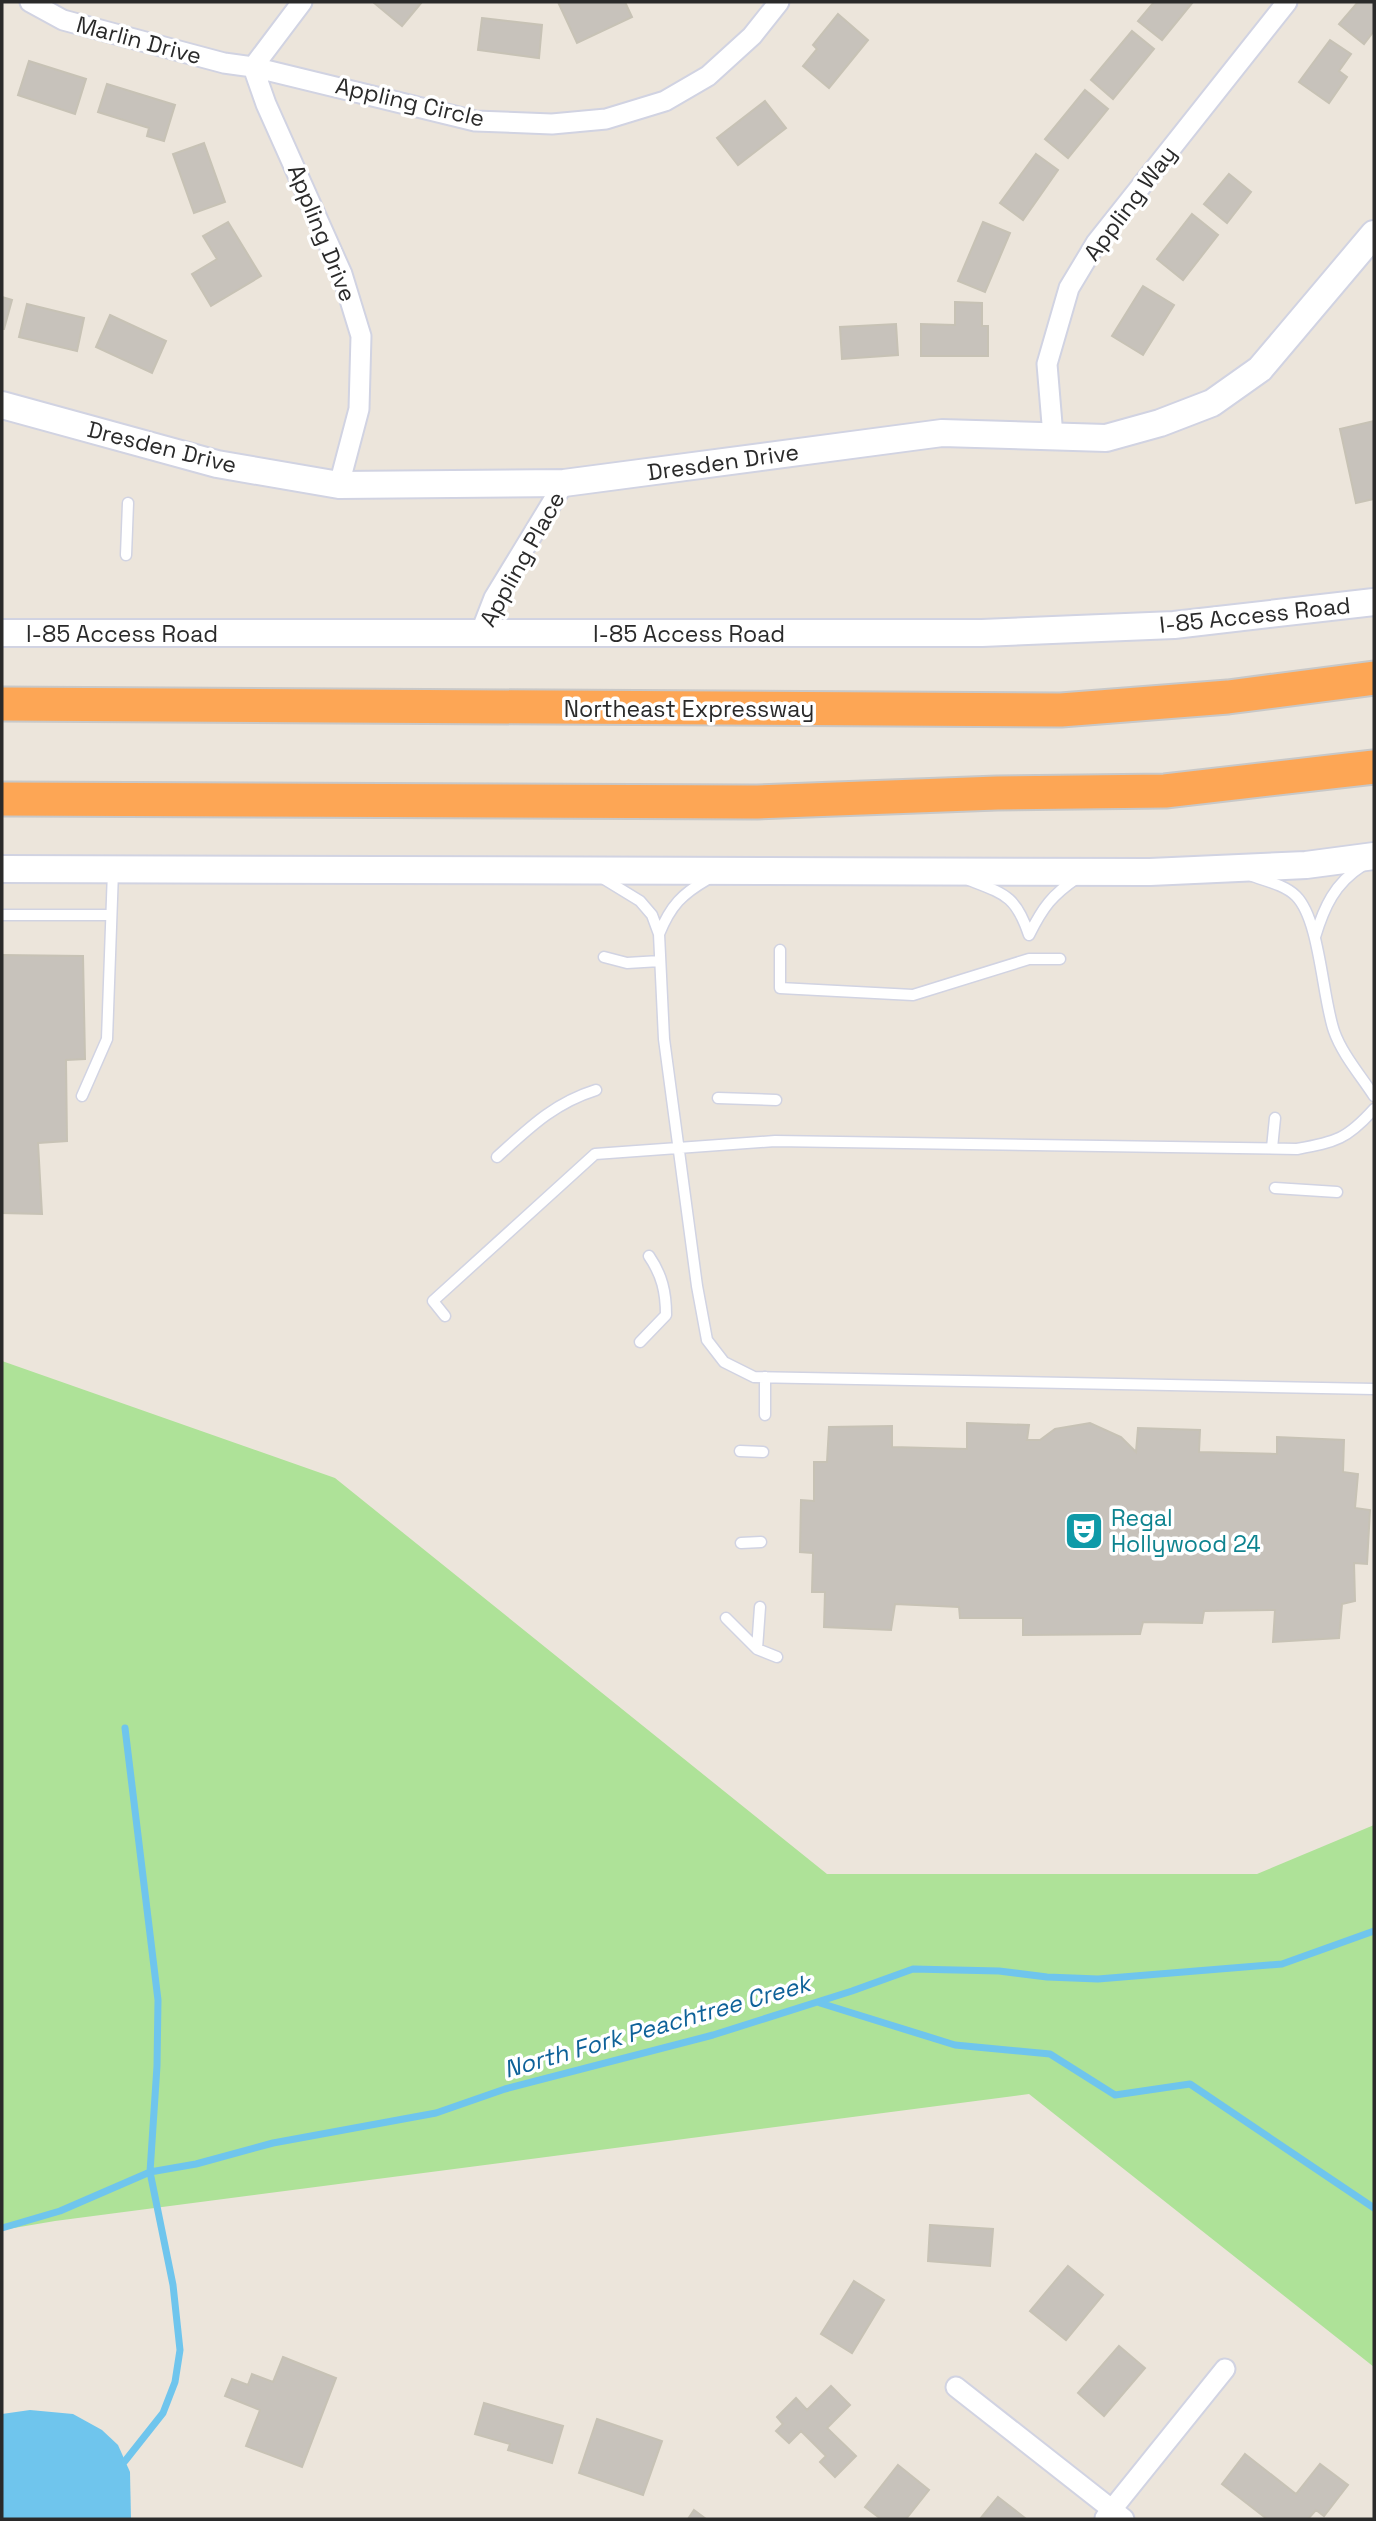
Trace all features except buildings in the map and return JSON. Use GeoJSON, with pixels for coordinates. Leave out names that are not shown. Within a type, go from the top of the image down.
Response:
{"type":"FeatureCollection","features":[{"type":"Feature","properties":{"kind":"highway","name":"Northeast Expressway"},"geometry":{"type":"LineString","coordinates":[[2,704],[1061,710],[1228,697],[1374,678]]}},
{"type":"Feature","properties":{"kind":"highway"},"geometry":{"type":"LineString","coordinates":[[2,799],[757,802],[997,793],[1165,792],[1374,767]]}},
{"type":"Feature","properties":{"kind":"main road","name":"Dresden Drive"},"geometry":{"type":"LineString","coordinates":[[2,405],[217,464],[339,485],[564,483],[942,433],[1106,438],[1160,423],[1212,403],[1260,369],[1374,234]]}},
{"type":"Feature","properties":{"kind":"main road","name":"I-85 Access Road"},"geometry":{"type":"LineString","coordinates":[[2,633],[982,634],[1174,625],[1374,602]]}},
{"type":"Feature","properties":{"kind":"main road"},"geometry":{"type":"LineString","coordinates":[[2,869],[1084,873],[1306,865],[1374,857]]}},
{"type":"Feature","properties":{"kind":"street","name":"Marlin Drive"},"geometry":{"type":"LineString","coordinates":[[30,2],[63,20],[223,63],[253,67]]}},
{"type":"Feature","properties":{"kind":"street"},"geometry":{"type":"LineString","coordinates":[[253,67],[302,2]]}},
{"type":"Feature","properties":{"kind":"street","name":"Appling Circle"},"geometry":{"type":"LineString","coordinates":[[253,67],[475,121],[552,124],[606,119],[665,101],[708,76],[751,36],[779,2]]}},
{"type":"Feature","properties":{"kind":"street","name":"Appling Way"},"geometry":{"type":"LineString","coordinates":[[1053,436],[1047,365],[1069,288],[1096,243],[1287,2]]}},
{"type":"Feature","properties":{"kind":"street","name":"Appling Drive"},"geometry":{"type":"LineString","coordinates":[[253,67],[266,104],[342,274],[361,336],[359,409],[339,485]]}},
{"type":"Feature","properties":{"kind":"street","name":"Appling Place"},"geometry":{"type":"LineString","coordinates":[[480,634],[495,598],[564,483]]}},
{"type":"Feature","properties":{"kind":"street"},"geometry":{"type":"LineString","coordinates":[[957,2387],[1114,2516],[1225,2369]]}},
{"type":"Feature","properties":{"kind":"lane"},"geometry":{"type":"LineString","coordinates":[[126,555],[128,503]]}},
{"type":"Feature","properties":{"kind":"lane"},"geometry":{"type":"LineString","coordinates":[[1315,937],[1323,912],[1340,884],[1374,857]]}},
{"type":"Feature","properties":{"kind":"lane"},"geometry":{"type":"LineString","coordinates":[[82,1096],[107,1039],[113,869]]}},
{"type":"Feature","properties":{"kind":"lane"},"geometry":{"type":"LineString","coordinates":[[1228,869],[1279,886],[1295,895],[1305,907],[1315,937],[1324,993],[1335,1034],[1374,1096]]}},
{"type":"Feature","properties":{"kind":"lane"},"geometry":{"type":"LineString","coordinates":[[585,870],[613,883],[640,901],[652,915],[659,933],[664,1039],[697,1286],[707,1340],[724,1362],[754,1377],[1374,1390]]}},
{"type":"Feature","properties":{"kind":"lane"},"geometry":{"type":"LineString","coordinates":[[659,933],[668,913],[684,893],[723,871]]}},
{"type":"Feature","properties":{"kind":"lane"},"geometry":{"type":"LineString","coordinates":[[944,873],[998,891],[1005,896],[1021,912],[1029,935],[1046,903],[1057,891],[1084,873]]}},
{"type":"Feature","properties":{"kind":"lane"},"geometry":{"type":"LineString","coordinates":[[2,915],[111,915]]}},
{"type":"Feature","properties":{"kind":"lane"},"geometry":{"type":"LineString","coordinates":[[780,950],[780,988],[913,995],[1029,959],[1060,959]]}},
{"type":"Feature","properties":{"kind":"lane"},"geometry":{"type":"LineString","coordinates":[[604,957],[627,962],[660,961]]}},
{"type":"Feature","properties":{"kind":"lane"},"geometry":{"type":"LineString","coordinates":[[497,1157],[541,1117],[573,1097],[596,1090]]}},
{"type":"Feature","properties":{"kind":"lane"},"geometry":{"type":"LineString","coordinates":[[718,1098],[776,1100]]}},
{"type":"Feature","properties":{"kind":"lane"},"geometry":{"type":"LineString","coordinates":[[445,1315],[433,1301],[595,1154],[775,1141],[1297,1149],[1333,1143],[1357,1128],[1374,1109]]}},
{"type":"Feature","properties":{"kind":"lane"},"geometry":{"type":"LineString","coordinates":[[1272,1148],[1275,1118]]}},
{"type":"Feature","properties":{"kind":"lane"},"geometry":{"type":"LineString","coordinates":[[1275,1188],[1337,1192]]}},
{"type":"Feature","properties":{"kind":"lane"},"geometry":{"type":"LineString","coordinates":[[640,1342],[666,1315],[666,1296],[659,1271],[649,1256]]}},
{"type":"Feature","properties":{"kind":"lane"},"geometry":{"type":"LineString","coordinates":[[765,1377],[765,1415]]}},
{"type":"Feature","properties":{"kind":"lane"},"geometry":{"type":"LineString","coordinates":[[740,1451],[763,1452]]}},
{"type":"Feature","properties":{"kind":"lane"},"geometry":{"type":"LineString","coordinates":[[741,1543],[761,1542]]}},
{"type":"Feature","properties":{"kind":"lane"},"geometry":{"type":"LineString","coordinates":[[757,1649],[760,1607]]}},
{"type":"Feature","properties":{"kind":"lane"},"geometry":{"type":"LineString","coordinates":[[726,1618],[757,1649],[777,1657]]}},
{"type":"Feature","properties":{"kind":"green space"},"geometry":{"type":"Polygon","coordinates":[[[2,1361],[335,1478],[827,1874],[1257,1874],[1374,1825],[1374,2367],[1029,2094],[2,2230],[2,1361]]]}},
{"type":"Feature","properties":{"kind":"water"},"geometry":{"type":"Polygon","coordinates":[[[30,2410],[73,2414],[102,2430],[118,2445],[130,2472],[131,2519],[2,2519],[2,2414],[30,2410]]]}},
{"type":"Feature","properties":{"kind":"waterway"},"geometry":{"type":"LineString","coordinates":[[125,1728],[158,2000],[150,2172],[173,2285],[180,2350],[175,2382],[163,2413],[125,2461]]}},
{"type":"Feature","properties":{"kind":"waterway","name":"North Fork Peachtree Creek"},"geometry":{"type":"LineString","coordinates":[[2,2228],[60,2211],[150,2172],[196,2164],[273,2143],[436,2113],[505,2089],[713,2035],[913,1969],[999,1971],[1047,1977],[1098,1979],[1282,1964],[1374,1931]]}},
{"type":"Feature","properties":{"kind":"waterway"},"geometry":{"type":"LineString","coordinates":[[820,2003],[955,2045],[1050,2054],[1115,2095],[1190,2084],[1374,2208]]}},
{"type":"Feature","properties":{"kind":"place","name":"Regal Hollywood 24"},"geometry":{"type":"Point","coordinates":[1084,1531]}}]}
